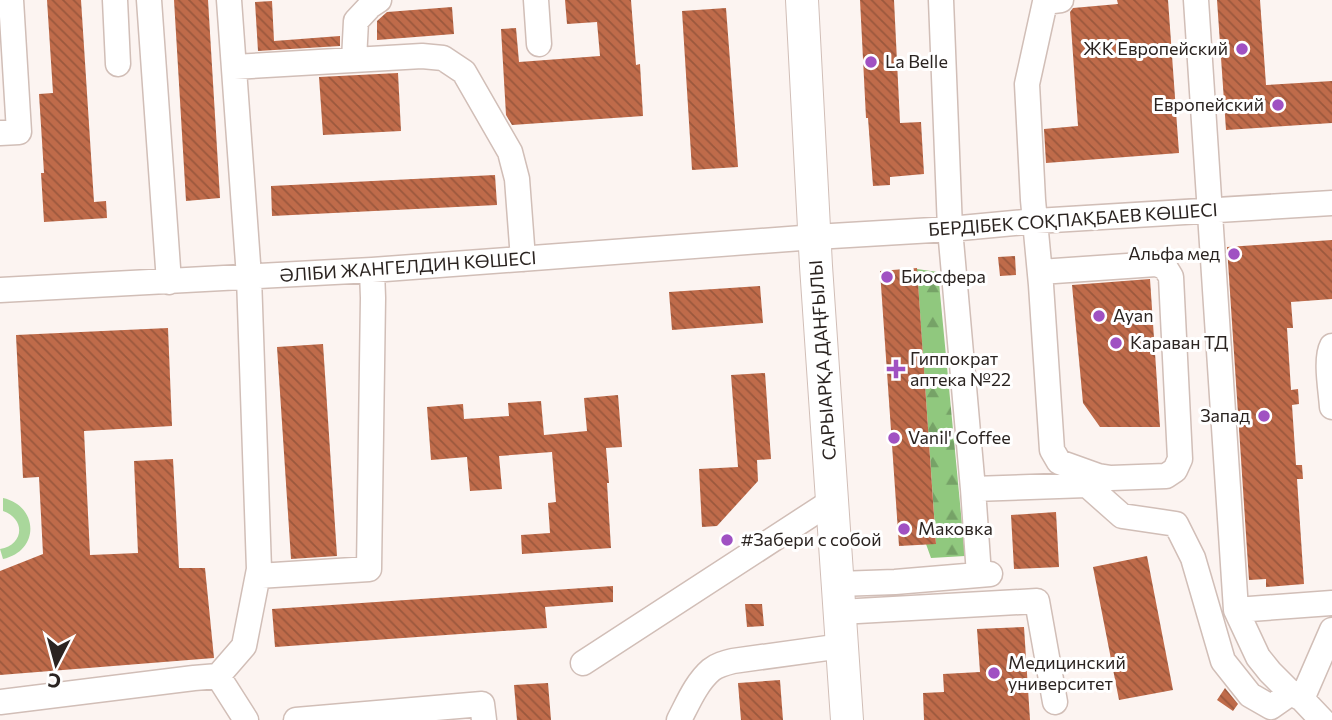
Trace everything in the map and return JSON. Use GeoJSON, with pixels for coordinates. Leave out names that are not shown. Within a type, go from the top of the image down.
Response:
{"type":"FeatureCollection","features":[{"type":"Feature","properties":{"kind":"main road","name":"САРЫАРҚА ДАҢҒЫЛЫ"},"geometry":{"type":"LineString","coordinates":[[802,0],[847,720]]}},
{"type":"Feature","properties":{"kind":"street"},"geometry":{"type":"LineString","coordinates":[[0,133],[19,132],[11,0]]}},
{"type":"Feature","properties":{"kind":"street"},"geometry":{"type":"LineString","coordinates":[[115,0],[118,64]]}},
{"type":"Feature","properties":{"kind":"street"},"geometry":{"type":"LineString","coordinates":[[149,0],[169,282]]}},
{"type":"Feature","properties":{"kind":"street"},"geometry":{"type":"LineString","coordinates":[[0,702],[218,676],[244,646],[259,569],[249,277],[229,0]]}},
{"type":"Feature","properties":{"kind":"street"},"geometry":{"type":"LineString","coordinates":[[354,60],[356,21],[379,0]]}},
{"type":"Feature","properties":{"kind":"street"},"geometry":{"type":"LineString","coordinates":[[536,0],[539,44]]}},
{"type":"Feature","properties":{"kind":"street"},"geometry":{"type":"LineString","coordinates":[[839,598],[895,582],[984,574],[973,489],[950,229],[941,0]]}},
{"type":"Feature","properties":{"kind":"street"},"geometry":{"type":"LineString","coordinates":[[1040,272],[1156,264],[1165,267],[1171,277],[1180,459],[1175,470],[1166,476],[1098,476],[1059,462],[1052,450],[1027,84],[1045,2],[1061,0]]}},
{"type":"Feature","properties":{"kind":"street"},"geometry":{"type":"LineString","coordinates":[[1196,0],[1236,610],[1258,657],[1270,672],[1322,720]]}},
{"type":"Feature","properties":{"kind":"street"},"geometry":{"type":"LineString","coordinates":[[234,67],[422,56],[443,58],[464,72],[510,152],[517,179],[523,259]]}},
{"type":"Feature","properties":{"kind":"street","name":"БЕРДІБЕК СОҚПАҚБАЕВ КӨШЕСІ"},"geometry":{"type":"LineString","coordinates":[[815,237],[1332,203]]}},
{"type":"Feature","properties":{"kind":"street","name":"ӘЛІБИ ЖАНГЕЛДИН КӨШЕСІ"},"geometry":{"type":"LineString","coordinates":[[0,290],[372,270],[815,237]]}},
{"type":"Feature","properties":{"kind":"street"},"geometry":{"type":"LineString","coordinates":[[258,576],[369,569],[372,270]]}},
{"type":"Feature","properties":{"kind":"street"},"geometry":{"type":"LineString","coordinates":[[1332,346],[1329,349],[1329,358],[1332,407]]}},
{"type":"Feature","properties":{"kind":"street"},"geometry":{"type":"LineString","coordinates":[[973,489],[1087,485],[1122,516],[1176,524],[1193,558],[1223,661],[1250,695],[1271,707],[1296,696],[1332,630]]}},
{"type":"Feature","properties":{"kind":"street"},"geometry":{"type":"LineString","coordinates":[[583,663],[832,501]]}},
{"type":"Feature","properties":{"kind":"street"},"geometry":{"type":"LineString","coordinates":[[839,598],[1037,601],[1055,702]]}},
{"type":"Feature","properties":{"kind":"street"},"geometry":{"type":"LineString","coordinates":[[1236,610],[1332,603]]}},
{"type":"Feature","properties":{"kind":"street"},"geometry":{"type":"LineString","coordinates":[[679,720],[694,692],[711,670],[720,665],[842,646]]}},
{"type":"Feature","properties":{"kind":"street"},"geometry":{"type":"LineString","coordinates":[[218,676],[246,720]]}},
{"type":"Feature","properties":{"kind":"street"},"geometry":{"type":"LineString","coordinates":[[296,720],[482,704],[484,720]]}},
{"type":"Feature","properties":{"kind":"green space"},"geometry":{"type":"Polygon","coordinates":[[[917,269],[938,272],[965,556],[931,558],[926,544],[936,543],[917,269]]]}},
{"type":"Feature","properties":{"kind":"green space"},"geometry":{"type":"Polygon","coordinates":[[[3,498],[23,510],[29,519],[30,528],[24,547],[3,559],[0,549],[14,542],[19,532],[16,520],[3,511],[3,498]]]}},
{"type":"Feature","properties":{"kind":"building"},"geometry":{"type":"Polygon","coordinates":[[[47,0],[81,0],[94,202],[106,201],[107,218],[44,222],[39,94],[53,93],[47,0]]]}},
{"type":"Feature","properties":{"kind":"building"},"geometry":{"type":"Polygon","coordinates":[[[174,0],[208,0],[220,198],[186,201],[174,0]]]}},
{"type":"Feature","properties":{"kind":"building"},"geometry":{"type":"Polygon","coordinates":[[[565,0],[631,0],[636,65],[640,64],[643,116],[512,125],[506,115],[501,29],[516,28],[519,62],[600,56],[597,22],[567,24],[565,0]]]}},
{"type":"Feature","properties":{"kind":"building"},"geometry":{"type":"Polygon","coordinates":[[[860,0],[894,0],[900,123],[921,122],[924,174],[890,177],[890,185],[873,186],[866,118],[860,0]]]}},
{"type":"Feature","properties":{"kind":"building"},"geometry":{"type":"Polygon","coordinates":[[[1117,0],[1168,0],[1179,153],[1046,163],[1044,129],[1078,126],[1070,12],[1073,8],[1118,4],[1117,0]]]}},
{"type":"Feature","properties":{"kind":"building"},"geometry":{"type":"Polygon","coordinates":[[[1217,0],[1260,0],[1266,85],[1332,81],[1332,123],[1226,130],[1217,0]]]}},
{"type":"Feature","properties":{"kind":"building"},"geometry":{"type":"Polygon","coordinates":[[[272,1],[274,41],[340,36],[340,46],[258,51],[255,2],[272,1]]]}},
{"type":"Feature","properties":{"kind":"building"},"geometry":{"type":"Polygon","coordinates":[[[452,7],[454,34],[377,40],[377,21],[387,12],[452,7]]]}},
{"type":"Feature","properties":{"kind":"building"},"geometry":{"type":"Polygon","coordinates":[[[726,8],[738,167],[692,170],[682,11],[726,8]]]}},
{"type":"Feature","properties":{"kind":"building"},"geometry":{"type":"Polygon","coordinates":[[[398,73],[401,131],[323,135],[319,77],[398,73]]]}},
{"type":"Feature","properties":{"kind":"building"},"geometry":{"type":"Polygon","coordinates":[[[495,175],[497,205],[272,216],[271,186],[495,175]]]}},
{"type":"Feature","properties":{"kind":"building","name":"Запад"},"geometry":{"type":"Polygon","coordinates":[[[1332,240],[1332,299],[1291,302],[1293,328],[1287,328],[1291,390],[1298,389],[1299,404],[1292,405],[1296,465],[1302,465],[1303,479],[1297,479],[1304,584],[1266,587],[1266,579],[1249,580],[1227,247],[1332,240]]]}},
{"type":"Feature","properties":{"kind":"building"},"geometry":{"type":"Polygon","coordinates":[[[1015,256],[1016,275],[1000,276],[998,257],[1015,256]]]}},
{"type":"Feature","properties":{"kind":"building"},"geometry":{"type":"Polygon","coordinates":[[[917,268],[936,544],[899,546],[880,271],[917,268]]]}},
{"type":"Feature","properties":{"kind":"building","name":"Караван ТД"},"geometry":{"type":"Polygon","coordinates":[[[1150,279],[1160,427],[1100,427],[1083,403],[1072,285],[1150,279]]]}},
{"type":"Feature","properties":{"kind":"building"},"geometry":{"type":"Polygon","coordinates":[[[760,286],[763,323],[672,330],[669,292],[760,286]]]}},
{"type":"Feature","properties":{"kind":"building"},"geometry":{"type":"Polygon","coordinates":[[[168,328],[172,426],[84,431],[90,555],[138,553],[134,461],[173,459],[179,568],[205,568],[214,658],[0,675],[0,571],[43,554],[39,477],[23,478],[16,335],[168,328]]]}},
{"type":"Feature","properties":{"kind":"building"},"geometry":{"type":"Polygon","coordinates":[[[323,344],[337,556],[291,559],[277,347],[323,344]]]}},
{"type":"Feature","properties":{"kind":"building"},"geometry":{"type":"Polygon","coordinates":[[[765,373],[771,459],[757,460],[758,481],[717,526],[702,527],[699,469],[738,467],[731,375],[765,373]]]}},
{"type":"Feature","properties":{"kind":"building"},"geometry":{"type":"Polygon","coordinates":[[[618,395],[622,447],[606,448],[611,548],[522,554],[521,535],[550,533],[548,503],[556,502],[552,452],[499,456],[502,489],[470,491],[467,457],[431,460],[427,407],[463,404],[464,419],[509,416],[508,403],[541,401],[544,435],[587,431],[584,398],[618,395]]]}},
{"type":"Feature","properties":{"kind":"building"},"geometry":{"type":"Polygon","coordinates":[[[1056,512],[1059,567],[1014,569],[1011,515],[1056,512]]]}},
{"type":"Feature","properties":{"kind":"building"},"geometry":{"type":"Polygon","coordinates":[[[1147,556],[1173,690],[1119,700],[1093,567],[1147,556]]]}},
{"type":"Feature","properties":{"kind":"building"},"geometry":{"type":"Polygon","coordinates":[[[613,586],[613,602],[545,607],[547,628],[275,647],[272,609],[613,586]]]}},
{"type":"Feature","properties":{"kind":"building"},"geometry":{"type":"Polygon","coordinates":[[[745,604],[762,604],[764,626],[747,627],[745,604]]]}},
{"type":"Feature","properties":{"kind":"building","name":"Медицинский университет"},"geometry":{"type":"Polygon","coordinates":[[[1024,627],[1030,720],[924,720],[923,693],[944,692],[943,674],[980,672],[977,629],[1024,627]]]}},
{"type":"Feature","properties":{"kind":"building"},"geometry":{"type":"Polygon","coordinates":[[[780,680],[783,720],[741,720],[738,683],[780,680]]]}},
{"type":"Feature","properties":{"kind":"building"},"geometry":{"type":"Polygon","coordinates":[[[548,683],[551,720],[517,720],[514,685],[548,683]]]}},
{"type":"Feature","properties":{"kind":"building"},"geometry":{"type":"Polygon","coordinates":[[[1225,688],[1238,704],[1233,711],[1217,700],[1225,688]]]}},
{"type":"Feature","properties":{"kind":"place","name":"ЖК Европейский"},"geometry":{"type":"Point","coordinates":[1242,49]}},
{"type":"Feature","properties":{"kind":"place","name":"La Belle"},"geometry":{"type":"Point","coordinates":[871,62]}},
{"type":"Feature","properties":{"kind":"place","name":"Европейский"},"geometry":{"type":"Point","coordinates":[1278,105]}},
{"type":"Feature","properties":{"kind":"place","name":"Альфа мед"},"geometry":{"type":"Point","coordinates":[1234,254]}},
{"type":"Feature","properties":{"kind":"place","name":"Биосфера"},"geometry":{"type":"Point","coordinates":[887,277]}},
{"type":"Feature","properties":{"kind":"place","name":"Ayan"},"geometry":{"type":"Point","coordinates":[1099,316]}},
{"type":"Feature","properties":{"kind":"place","name":"Караван ТД"},"geometry":{"type":"Point","coordinates":[1116,343]}},
{"type":"Feature","properties":{"kind":"place","name":"Гиппократ аптека №22"},"geometry":{"type":"Point","coordinates":[896,369]}},
{"type":"Feature","properties":{"kind":"place","name":"Запад"},"geometry":{"type":"Point","coordinates":[1264,416]}},
{"type":"Feature","properties":{"kind":"place","name":"Vanil' Coffee"},"geometry":{"type":"Point","coordinates":[894,438]}},
{"type":"Feature","properties":{"kind":"place","name":"Маковка"},"geometry":{"type":"Point","coordinates":[904,529]}},
{"type":"Feature","properties":{"kind":"place","name":"#Забери с собой"},"geometry":{"type":"Point","coordinates":[727,540]}},
{"type":"Feature","properties":{"kind":"place","name":"Медицинский университет"},"geometry":{"type":"Point","coordinates":[994,673]}}]}
